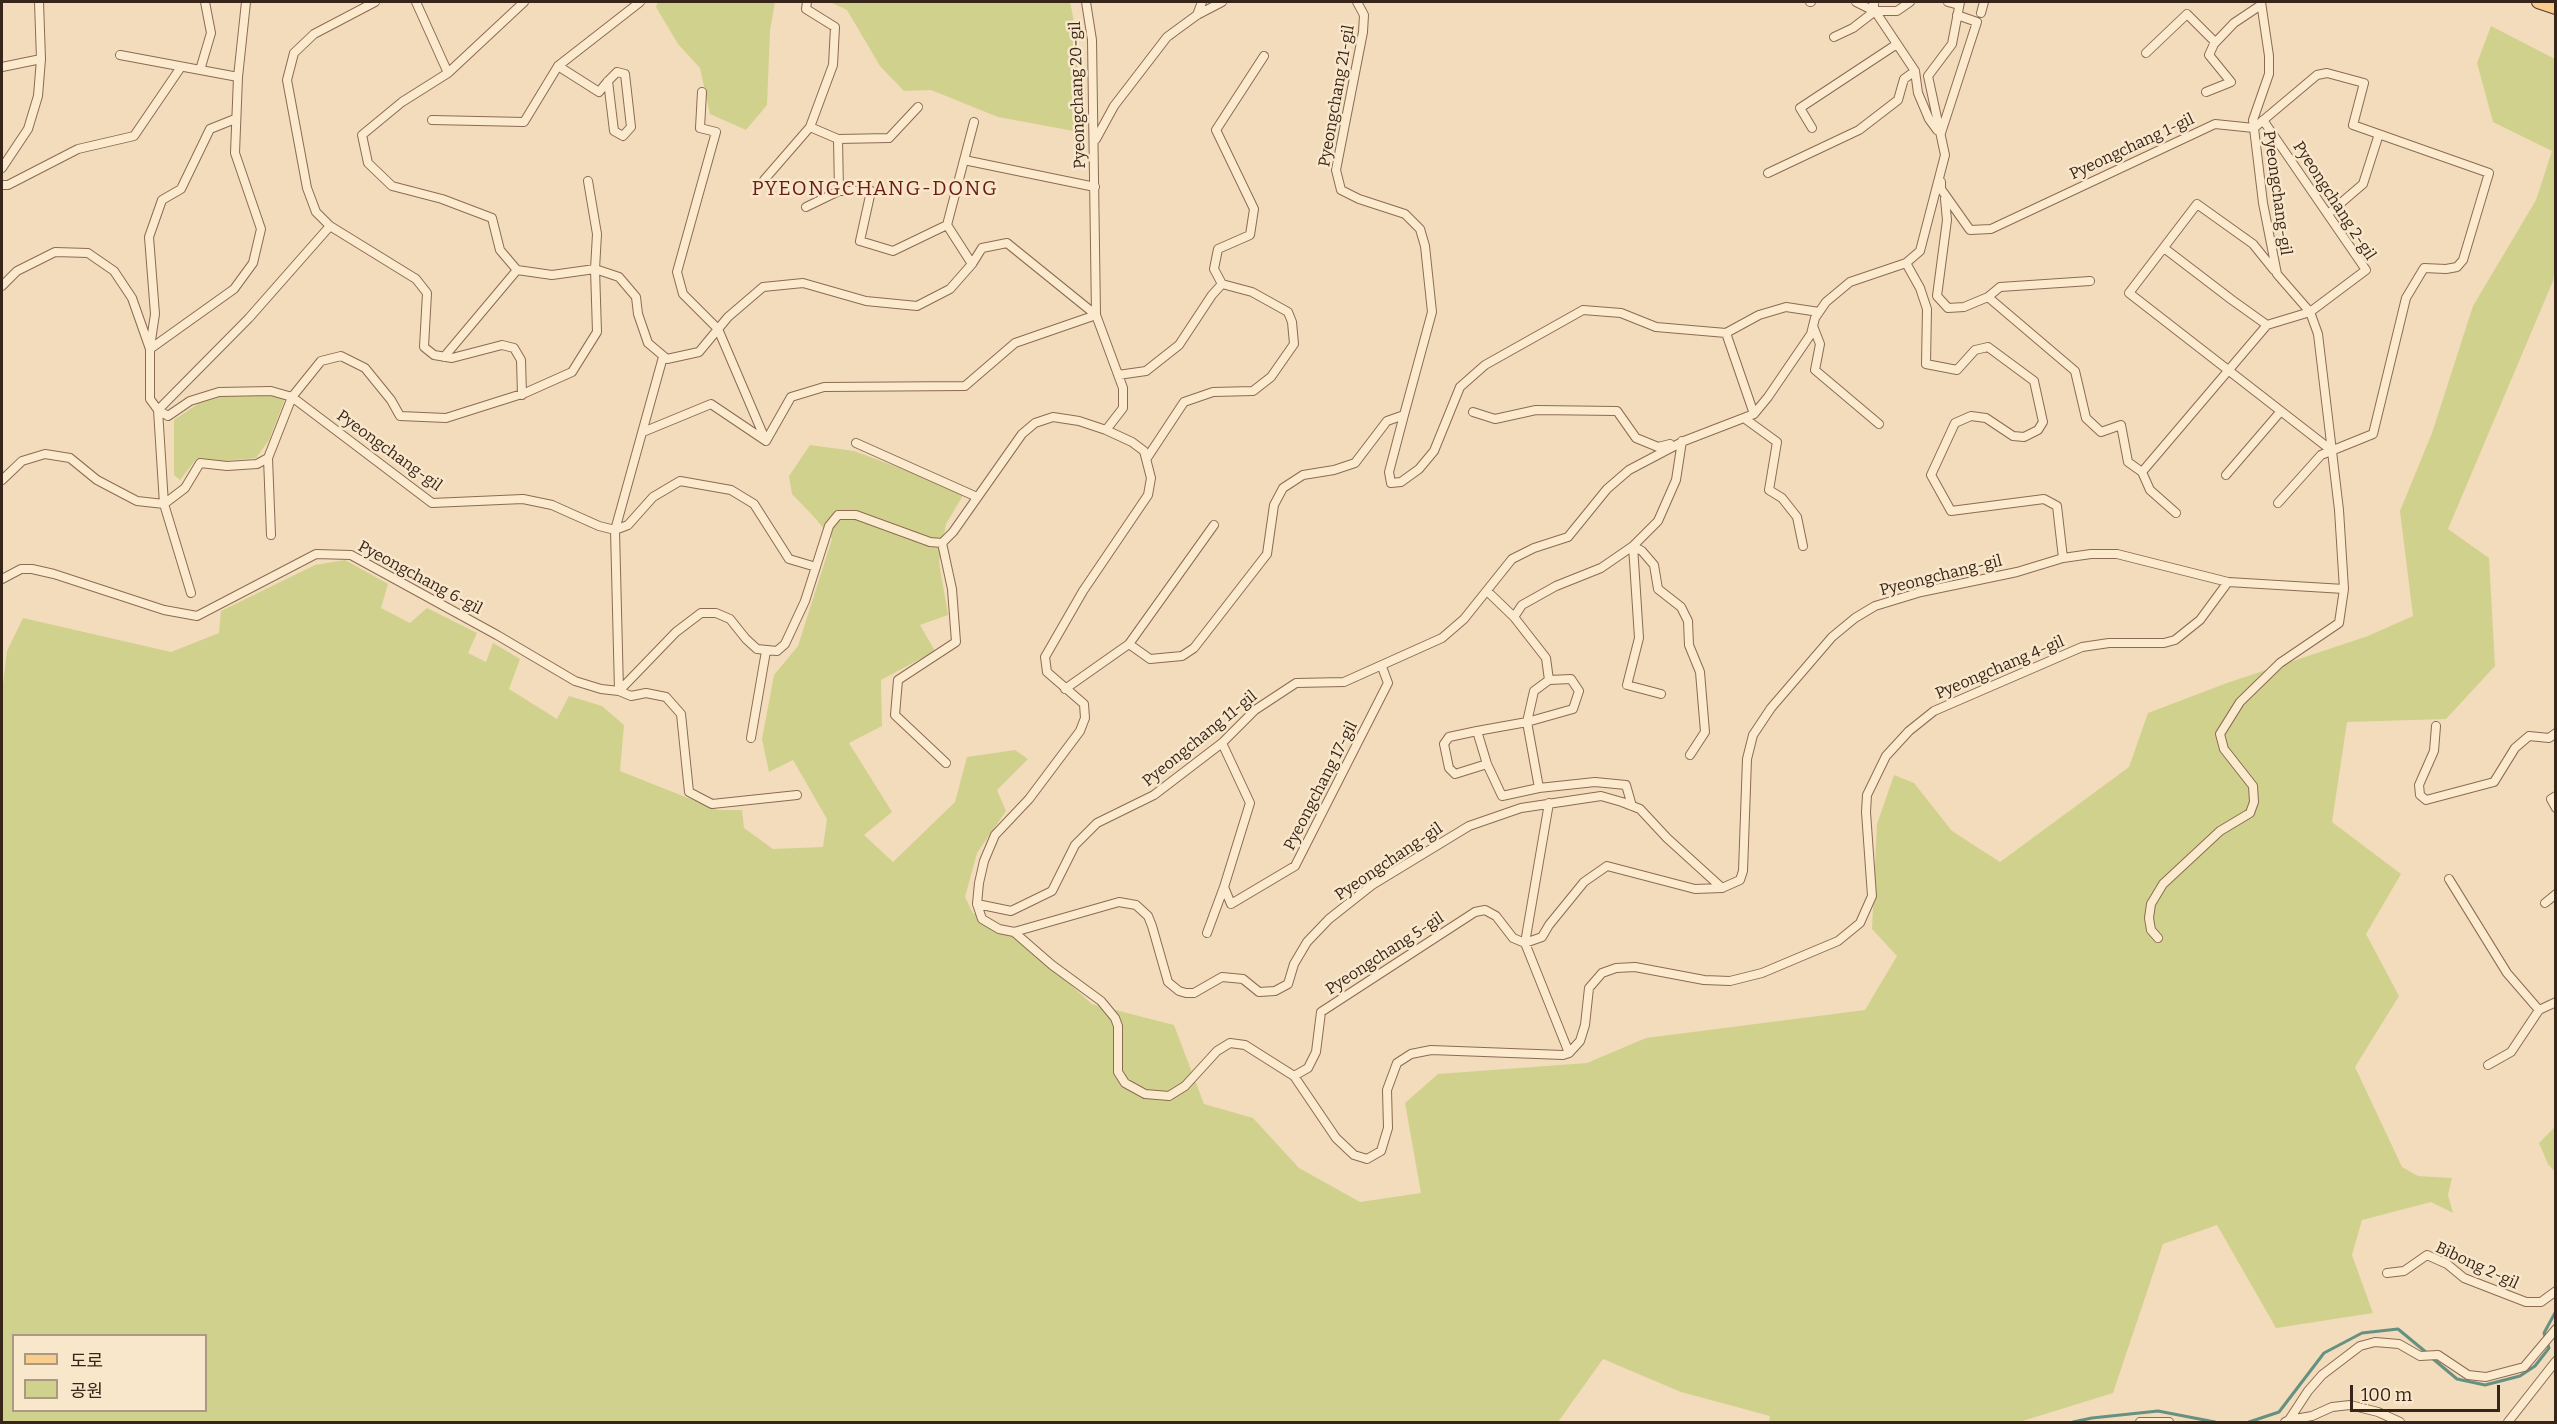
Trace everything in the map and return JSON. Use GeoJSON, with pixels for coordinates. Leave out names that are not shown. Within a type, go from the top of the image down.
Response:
{"type":"FeatureCollection","features":[{"type":"Feature","properties":{"kind":"main road"},"geometry":{"type":"LineString","coordinates":[[2538,2],[2556,8]]}},
{"type":"Feature","properties":{"kind":"street"},"geometry":{"type":"LineString","coordinates":[[2,168],[28,129],[38,96],[41,59],[39,2]]}},
{"type":"Feature","properties":{"kind":"street"},"geometry":{"type":"LineString","coordinates":[[200,70],[211,33],[206,2]]}},
{"type":"Feature","properties":{"kind":"street"},"geometry":{"type":"LineString","coordinates":[[150,349],[234,289],[253,263],[261,228],[235,153],[238,77],[246,2]]}},
{"type":"Feature","properties":{"kind":"street"},"geometry":{"type":"LineString","coordinates":[[375,2],[314,34],[294,53],[287,81],[307,188],[316,212],[330,226],[416,279],[427,293],[424,347],[434,355],[452,358],[502,345],[514,348],[521,360],[522,395]]}},
{"type":"Feature","properties":{"kind":"street"},"geometry":{"type":"LineString","coordinates":[[416,2],[448,73]]}},
{"type":"Feature","properties":{"kind":"street"},"geometry":{"type":"LineString","coordinates":[[432,120],[524,123],[558,66],[640,2]]}},
{"type":"Feature","properties":{"kind":"street"},"geometry":{"type":"LineString","coordinates":[[764,180],[810,127],[834,65],[835,27],[806,9],[807,2]]}},
{"type":"Feature","properties":{"kind":"street","name":"Pyeongchang 20-gil"},"geometry":{"type":"LineString","coordinates":[[1086,2],[1092,40],[1096,315],[1123,388],[1123,408],[1106,430]]}},
{"type":"Feature","properties":{"kind":"street"},"geometry":{"type":"LineString","coordinates":[[1197,15],[1202,2]]}},
{"type":"Feature","properties":{"kind":"street"},"geometry":{"type":"LineString","coordinates":[[1095,141],[1114,106],[1147,60],[1167,37],[1197,15],[1222,2]]}},
{"type":"Feature","properties":{"kind":"street","name":"Pyeongchang 21-gil"},"geometry":{"type":"LineString","coordinates":[[1357,2],[1364,15],[1363,32],[1335,170],[1341,190],[1359,199],[1405,214],[1420,228],[1425,246],[1432,312],[1404,415]]}},
{"type":"Feature","properties":{"kind":"street"},"geometry":{"type":"LineString","coordinates":[[1856,2],[1870,9],[1874,5]]}},
{"type":"Feature","properties":{"kind":"street"},"geometry":{"type":"LineString","coordinates":[[1874,5],[1897,11],[1910,2]]}},
{"type":"Feature","properties":{"kind":"street"},"geometry":{"type":"LineString","coordinates":[[1754,414],[1811,334],[1819,312],[1826,302],[1850,282],[1906,263],[1920,251],[1945,155],[1928,76],[1952,44],[1959,3],[1948,2]]}},
{"type":"Feature","properties":{"kind":"street"},"geometry":{"type":"LineString","coordinates":[[1981,13],[1984,2]]}},
{"type":"Feature","properties":{"kind":"street"},"geometry":{"type":"LineString","coordinates":[[519,3],[448,73],[402,102],[362,135],[368,163],[392,186],[442,199],[492,218],[500,250],[517,270],[552,275],[595,269],[619,277],[636,297],[638,314],[648,343],[663,357],[667,359],[699,352],[728,317],[763,287],[803,283],[866,300],[917,306],[950,289],[972,264],[982,248],[1006,243],[1096,315]]}},
{"type":"Feature","properties":{"kind":"street","name":"Pyeongchang-gil"},"geometry":{"type":"LineString","coordinates":[[2158,938],[2151,930],[2151,904],[2163,884],[2220,831],[2250,813],[2254,802],[2253,786],[2224,749],[2220,734],[2240,702],[2280,663],[2339,623],[2344,589],[2340,510],[2318,334],[2310,312],[2277,274],[2263,203],[2253,120],[2269,74],[2269,56],[2261,3],[2235,23],[2216,42]]}},
{"type":"Feature","properties":{"kind":"street"},"geometry":{"type":"LineString","coordinates":[[1834,37],[1853,28],[1874,5]]}},
{"type":"Feature","properties":{"kind":"street"},"geometry":{"type":"LineString","coordinates":[[1874,5],[1915,71],[1918,93],[1929,119],[1940,134]]}},
{"type":"Feature","properties":{"kind":"street"},"geometry":{"type":"LineString","coordinates":[[2146,53],[2187,14],[2216,42],[2209,55],[2231,82],[2206,92]]}},
{"type":"Feature","properties":{"kind":"street"},"geometry":{"type":"LineString","coordinates":[[1940,134],[1977,22],[1957,15]]}},
{"type":"Feature","properties":{"kind":"street"},"geometry":{"type":"LineString","coordinates":[[1812,128],[1800,108],[1897,44]]}},
{"type":"Feature","properties":{"kind":"street"},"geometry":{"type":"LineString","coordinates":[[120,56],[238,77]]}},
{"type":"Feature","properties":{"kind":"street"},"geometry":{"type":"LineString","coordinates":[[1147,458],[1184,402],[1213,392],[1253,391],[1271,377],[1294,344],[1292,322],[1288,312],[1252,292],[1222,284],[1214,269],[1218,249],[1250,235],[1254,209],[1216,130],[1264,56]]}},
{"type":"Feature","properties":{"kind":"street"},"geometry":{"type":"LineString","coordinates":[[2,67],[41,59]]}},
{"type":"Feature","properties":{"kind":"street"},"geometry":{"type":"LineString","coordinates":[[558,66],[599,92],[608,81],[617,72],[625,74],[631,127],[623,136],[614,131],[608,81]]}},
{"type":"Feature","properties":{"kind":"street"},"geometry":{"type":"LineString","coordinates":[[2,185],[8,185],[78,149],[134,136],[181,67]]}},
{"type":"Feature","properties":{"kind":"street"},"geometry":{"type":"LineString","coordinates":[[1768,173],[1859,130],[1898,100],[1904,79],[1915,71]]}},
{"type":"Feature","properties":{"kind":"street"},"geometry":{"type":"LineString","coordinates":[[2254,128],[2317,75],[2327,73],[2364,83],[2353,125],[2489,173],[2463,260],[2457,267],[2424,268],[2406,298],[2373,434],[2364,440],[2321,455],[2278,503]]}},
{"type":"Feature","properties":{"kind":"street"},"geometry":{"type":"LineString","coordinates":[[702,92],[700,128],[716,132],[677,272],[683,294],[718,329],[766,441]]}},
{"type":"Feature","properties":{"kind":"street"},"geometry":{"type":"LineString","coordinates":[[810,127],[838,139],[889,138],[918,107]]}},
{"type":"Feature","properties":{"kind":"street"},"geometry":{"type":"LineString","coordinates":[[191,593],[164,504],[158,410],[150,399],[150,349],[155,314],[149,237],[162,200],[181,189],[210,129],[235,119]]}},
{"type":"Feature","properties":{"kind":"street","name":"Pyeongchang 2-gil"},"geometry":{"type":"LineString","coordinates":[[2263,120],[2366,270],[2310,312]]}},
{"type":"Feature","properties":{"kind":"street"},"geometry":{"type":"LineString","coordinates":[[972,264],[947,225],[974,122]]}},
{"type":"Feature","properties":{"kind":"street","name":"Pyeongchang 1-gil"},"geometry":{"type":"LineString","coordinates":[[1941,169],[1941,189],[1970,230],[1991,229],[2215,124],[2254,128]]}},
{"type":"Feature","properties":{"kind":"street"},"geometry":{"type":"LineString","coordinates":[[2328,214],[2363,184],[2379,134]]}},
{"type":"Feature","properties":{"kind":"street"},"geometry":{"type":"LineString","coordinates":[[838,139],[839,191]]}},
{"type":"Feature","properties":{"kind":"street","name":"Pyeongchang 20-gil"},"geometry":{"type":"LineString","coordinates":[[964,160],[1095,187]]}},
{"type":"Feature","properties":{"kind":"street"},"geometry":{"type":"LineString","coordinates":[[272,535],[268,458],[292,397],[321,361],[341,356],[365,368],[391,400],[400,416],[446,418],[522,395],[572,372],[597,332],[595,269],[597,234],[588,181]]}},
{"type":"Feature","properties":{"kind":"street"},"geometry":{"type":"LineString","coordinates":[[806,207],[839,191],[871,191],[860,241],[893,251],[947,225]]}},
{"type":"Feature","properties":{"kind":"street"},"geometry":{"type":"LineString","coordinates":[[1935,194],[1945,196],[1947,220],[1938,296],[1947,308],[1964,307],[1988,297],[2000,287],[2090,281]]}},
{"type":"Feature","properties":{"kind":"street"},"geometry":{"type":"LineString","coordinates":[[2277,274],[2253,244],[2197,204],[2129,293],[2331,450]]}},
{"type":"Feature","properties":{"kind":"street"},"geometry":{"type":"LineString","coordinates":[[158,410],[249,318],[330,226]]}},
{"type":"Feature","properties":{"kind":"street"},"geometry":{"type":"LineString","coordinates":[[2164,248],[2267,325]]}},
{"type":"Feature","properties":{"kind":"street"},"geometry":{"type":"LineString","coordinates":[[2,286],[17,271],[55,252],[88,253],[114,271],[132,298],[150,349]]}},
{"type":"Feature","properties":{"kind":"street"},"geometry":{"type":"LineString","coordinates":[[1906,263],[1920,288],[1927,309],[1926,364],[1957,370],[1975,350],[1988,347],[2034,381],[2043,422],[2038,430],[2024,437],[2013,436],[1986,418],[1971,416],[1955,423],[1931,475],[1951,511],[2044,499],[2057,506],[2062,558]]}},
{"type":"Feature","properties":{"kind":"street"},"geometry":{"type":"LineString","coordinates":[[444,357],[517,270]]}},
{"type":"Feature","properties":{"kind":"street"},"geometry":{"type":"LineString","coordinates":[[1118,375],[1146,371],[1179,345],[1212,295],[1222,284]]}},
{"type":"Feature","properties":{"kind":"street"},"geometry":{"type":"LineString","coordinates":[[1988,297],[2075,371],[2086,418],[2101,432],[2121,425],[2128,462],[2142,472],[2150,490],[2176,513]]}},
{"type":"Feature","properties":{"kind":"street"},"geometry":{"type":"LineString","coordinates":[[1404,415],[1389,472],[1391,483],[1401,482],[1419,469],[1434,451],[1460,387],[1485,365],[1583,310],[1621,314],[1656,327],[1726,333],[1760,315],[1786,307],[1819,312]]}},
{"type":"Feature","properties":{"kind":"street"},"geometry":{"type":"LineString","coordinates":[[2142,472],[2267,325],[2310,312]]}},
{"type":"Feature","properties":{"kind":"street"},"geometry":{"type":"LineString","coordinates":[[766,441],[791,397],[824,387],[965,386],[1015,343],[1096,315]]}},
{"type":"Feature","properties":{"kind":"street"},"geometry":{"type":"LineString","coordinates":[[1813,326],[1820,344],[1815,370],[1879,424]]}},
{"type":"Feature","properties":{"kind":"street"},"geometry":{"type":"LineString","coordinates":[[1726,333],[1754,414]]}},
{"type":"Feature","properties":{"kind":"street"},"geometry":{"type":"LineString","coordinates":[[619,691],[615,530],[663,357]]}},
{"type":"Feature","properties":{"kind":"street","name":"Pyeongchang-gil"},"geometry":{"type":"LineString","coordinates":[[158,410],[168,416],[190,401],[219,392],[271,391],[292,397],[432,503],[523,499],[552,505],[599,526],[615,530]]}},
{"type":"Feature","properties":{"kind":"street"},"geometry":{"type":"LineString","coordinates":[[643,432],[711,404],[766,441]]}},
{"type":"Feature","properties":{"kind":"street","name":"Pyeongchang 11-gil"},"geometry":{"type":"LineString","coordinates":[[1473,412],[1496,419],[1536,410],[1617,411],[1636,438],[1658,447],[1684,441],[1754,414]]}},
{"type":"Feature","properties":{"kind":"street"},"geometry":{"type":"LineString","coordinates":[[2226,475],[2281,411]]}},
{"type":"Feature","properties":{"kind":"street"},"geometry":{"type":"LineString","coordinates":[[1129,644],[1150,659],[1182,656],[1194,648],[1267,554],[1274,505],[1282,488],[1303,475],[1334,470],[1356,463],[1387,421],[1404,415]]}},
{"type":"Feature","properties":{"kind":"street"},"geometry":{"type":"LineString","coordinates":[[619,691],[676,632],[701,613],[716,613],[730,620],[757,649],[777,651],[785,644],[805,601],[829,526],[838,515],[856,515],[930,542],[942,543],[953,532],[1022,434],[1035,423],[1053,417],[1079,421],[1106,430],[1132,442],[1144,452],[1151,478],[1148,495],[1083,591],[1045,657],[1047,672],[1084,704],[1085,718],[1080,731],[1029,799],[995,835],[984,861],[979,882],[978,904],[982,919],[999,929],[1014,932],[1052,965],[1101,1001],[1115,1018],[1118,1026],[1118,1072],[1125,1083],[1145,1094],[1169,1096],[1185,1086],[1217,1051],[1230,1043],[1245,1045],[1294,1076],[1336,1138],[1354,1155],[1367,1159],[1381,1151],[1388,1128],[1388,1090],[1397,1063],[1411,1054],[1431,1050],[1563,1055],[1569,1053]]}},
{"type":"Feature","properties":{"kind":"street"},"geometry":{"type":"LineString","coordinates":[[1744,418],[1777,442],[1769,490],[1782,498],[1797,517],[1803,546]]}},
{"type":"Feature","properties":{"kind":"street"},"geometry":{"type":"LineString","coordinates":[[1514,617],[1522,605],[1556,586],[1601,568],[1633,546],[1658,521],[1676,480],[1684,441]]}},
{"type":"Feature","properties":{"kind":"street","name":"Pyeongchang 11-gil"},"geometry":{"type":"LineString","coordinates":[[978,904],[1011,911],[1052,891],[1075,845],[1097,823],[1154,795],[1221,743],[1255,710],[1296,683],[1344,682],[1382,667],[1442,638],[1464,619],[1512,559],[1534,548],[1568,537],[1607,489],[1622,477],[1684,441]]}},
{"type":"Feature","properties":{"kind":"street"},"geometry":{"type":"LineString","coordinates":[[856,443],[977,497]]}},
{"type":"Feature","properties":{"kind":"street"},"geometry":{"type":"LineString","coordinates":[[2,480],[22,461],[45,454],[70,458],[97,480],[137,501],[164,504],[185,488],[200,463],[227,466],[257,464],[268,458]]}},
{"type":"Feature","properties":{"kind":"street"},"geometry":{"type":"LineString","coordinates":[[615,530],[628,525],[653,497],[680,481],[731,490],[754,504],[789,559],[816,567]]}},
{"type":"Feature","properties":{"kind":"street"},"geometry":{"type":"LineString","coordinates":[[1065,689],[1129,644],[1214,525]]}},
{"type":"Feature","properties":{"kind":"street"},"geometry":{"type":"LineString","coordinates":[[942,543],[952,589],[956,642],[898,680],[895,715],[946,763]]}},
{"type":"Feature","properties":{"kind":"street"},"geometry":{"type":"LineString","coordinates":[[1633,546],[1639,638],[1627,685],[1661,694]]}},
{"type":"Feature","properties":{"kind":"street"},"geometry":{"type":"LineString","coordinates":[[1633,546],[1642,551],[1654,566],[1658,589],[1681,607],[1688,621],[1689,645],[1700,672],[1705,732],[1690,755]]}},
{"type":"Feature","properties":{"kind":"street","name":"Pyeongchang 6-gil"},"geometry":{"type":"LineString","coordinates":[[2,579],[21,569],[32,569],[138,602],[197,616],[316,554],[351,555],[575,681],[631,696],[646,693],[666,697],[681,714],[689,792],[712,804],[797,795]]}},
{"type":"Feature","properties":{"kind":"street","name":"Pyeongchang-gil"},"geometry":{"type":"LineString","coordinates":[[1014,932],[1113,903],[1128,902],[1136,905],[1148,916],[1168,982],[1179,992],[1194,993],[1222,977],[1243,979],[1259,992],[1275,991],[1288,984],[1294,964],[1307,942],[1329,919],[1372,885],[1469,826],[1521,808],[1601,796],[1640,809],[1682,852],[1722,888],[1740,880],[1743,871],[1747,759],[1753,735],[1771,708],[1832,637],[1855,618],[1875,606],[1921,592],[2017,572],[2062,558],[2117,554],[2228,582],[2344,589]]}},
{"type":"Feature","properties":{"kind":"street","name":"Pyeongchang 4-gil"},"geometry":{"type":"LineString","coordinates":[[1569,1053],[1580,1041],[1585,1025],[1589,988],[1602,974],[1616,968],[1635,967],[1695,979],[1730,981],[1762,973],[1838,941],[1860,923],[1872,896],[1866,812],[1867,795],[1886,756],[1909,731],[1934,711],[2082,647],[2109,643],[2164,643],[2175,640],[2200,620],[2228,582]]}},
{"type":"Feature","properties":{"kind":"street"},"geometry":{"type":"LineString","coordinates":[[1487,591],[1514,617],[1546,658],[1549,680]]}},
{"type":"Feature","properties":{"kind":"street"},"geometry":{"type":"LineString","coordinates":[[751,738],[766,651]]}},
{"type":"Feature","properties":{"kind":"street","name":"Pyeongchang 17-gil"},"geometry":{"type":"LineString","coordinates":[[1224,887],[1231,904],[1295,866],[1388,683],[1382,667]]}},
{"type":"Feature","properties":{"kind":"street"},"geometry":{"type":"LineString","coordinates":[[1487,764],[1455,774],[1449,768],[1444,744],[1449,737],[1527,722],[1574,710],[1579,691],[1570,680],[1549,680],[1534,691],[1527,722],[1539,788]]}},
{"type":"Feature","properties":{"kind":"street"},"geometry":{"type":"LineString","coordinates":[[2436,726],[2434,752],[2420,785],[2420,795],[2426,800],[2494,782],[2515,748],[2529,736],[2549,738],[2556,734]]}},
{"type":"Feature","properties":{"kind":"street"},"geometry":{"type":"LineString","coordinates":[[1478,731],[1487,764],[1502,796],[1539,788],[1595,782],[1626,785],[1632,806]]}},
{"type":"Feature","properties":{"kind":"street"},"geometry":{"type":"LineString","coordinates":[[1207,933],[1250,803],[1221,743]]}},
{"type":"Feature","properties":{"kind":"street"},"geometry":{"type":"LineString","coordinates":[[2556,796],[2551,799],[2556,808]]}},
{"type":"Feature","properties":{"kind":"street"},"geometry":{"type":"LineString","coordinates":[[1549,803],[1525,943],[1542,937],[1584,882],[1607,866],[1695,890],[1722,888]]}},
{"type":"Feature","properties":{"kind":"street"},"geometry":{"type":"LineString","coordinates":[[2449,879],[2507,973],[2539,1010]]}},
{"type":"Feature","properties":{"kind":"street"},"geometry":{"type":"LineString","coordinates":[[2545,903],[2556,894]]}},
{"type":"Feature","properties":{"kind":"street","name":"Pyeongchang 5-gil"},"geometry":{"type":"LineString","coordinates":[[1294,1076],[1308,1068],[1316,1052],[1321,1012],[1475,912],[1485,910],[1496,916],[1513,938],[1525,943],[1569,1053]]}},
{"type":"Feature","properties":{"kind":"street"},"geometry":{"type":"LineString","coordinates":[[2488,1065],[2511,1052],[2539,1010],[2556,1002]]}},
{"type":"Feature","properties":{"kind":"street","name":"Bibong 2-gil"},"geometry":{"type":"LineString","coordinates":[[2387,1273],[2404,1271],[2427,1255],[2447,1264],[2464,1278],[2526,1302],[2541,1302],[2556,1291]]}},
{"type":"Feature","properties":{"kind":"street"},"geometry":{"type":"LineString","coordinates":[[2287,1421],[2322,1375],[2360,1346],[2375,1342],[2399,1344],[2420,1356],[2438,1355],[2468,1375],[2486,1377],[2524,1367],[2554,1332]]}},
{"type":"Feature","properties":{"kind":"street"},"geometry":{"type":"LineString","coordinates":[[2508,1422],[2556,1361]]}},
{"type":"Feature","properties":{"kind":"street"},"geometry":{"type":"LineString","coordinates":[[2287,1421],[2312,1416],[2332,1407],[2350,1405],[2378,1412],[2400,1422]]}},
{"type":"Feature","properties":{"kind":"street"},"geometry":{"type":"LineString","coordinates":[[2140,1422],[2169,1422]]}},
{"type":"Feature","properties":{"kind":"green space"},"geometry":{"type":"Polygon","coordinates":[[[658,2],[775,2],[770,31],[767,105],[746,130],[710,114],[700,68],[678,44],[656,7],[658,2]]]}},
{"type":"Feature","properties":{"kind":"green space"},"geometry":{"type":"Polygon","coordinates":[[[830,2],[1070,2],[1076,31],[1079,132],[998,117],[931,90],[904,91],[880,66],[847,10],[830,2]]]}},
{"type":"Feature","properties":{"kind":"green space"},"geometry":{"type":"Polygon","coordinates":[[[2491,26],[2555,59],[2556,263],[2553,281],[2448,529],[2489,558],[2495,666],[2446,719],[2347,722],[2332,822],[2401,874],[2366,934],[2399,996],[2355,1067],[2402,1167],[2418,1176],[2452,1178],[2448,1195],[2453,1213],[2431,1202],[2362,1220],[2352,1255],[2373,1313],[2276,1328],[2217,1225],[2163,1244],[2113,1393],[2019,1422],[1769,1422],[1770,1416],[1681,1392],[1603,1359],[1558,1422],[2,1422],[2,692],[7,651],[23,618],[171,652],[219,633],[221,611],[315,565],[345,560],[388,584],[381,608],[410,623],[427,608],[477,633],[468,653],[486,662],[493,643],[520,659],[509,689],[557,719],[569,696],[602,706],[624,725],[620,771],[718,810],[742,810],[744,828],[773,849],[823,847],[827,819],[793,760],[769,772],[762,739],[774,675],[798,646],[832,539],[792,494],[789,476],[810,445],[854,451],[965,492],[946,524],[939,562],[948,615],[920,625],[935,651],[881,680],[882,726],[849,743],[892,812],[864,835],[893,862],[955,802],[967,757],[1015,750],[1028,759],[997,790],[1006,811],[977,853],[965,897],[973,913],[1003,933],[1011,932],[1092,1004],[1174,1025],[1204,1104],[1253,1118],[1299,1168],[1360,1202],[1421,1193],[1405,1103],[1438,1074],[1587,1063],[1646,1038],[1865,1010],[1897,956],[1872,929],[1877,824],[1894,775],[1914,783],[1952,831],[2000,862],[2129,767],[2148,713],[2227,683],[2368,636],[2413,616],[2400,511],[2432,433],[2473,306],[2536,200],[2552,151],[2493,122],[2477,63],[2491,26]]]}},
{"type":"Feature","properties":{"kind":"green space"},"geometry":{"type":"Polygon","coordinates":[[[272,395],[285,399],[269,440],[256,458],[224,461],[197,458],[180,480],[174,475],[174,420],[199,403],[220,397],[272,395]]]}},
{"type":"Feature","properties":{"kind":"green space"},"geometry":{"type":"Polygon","coordinates":[[[2555,1127],[2555,1172],[2548,1164],[2539,1143],[2555,1127]]]}},
{"type":"Feature","properties":{"kind":"waterway"},"geometry":{"type":"LineString","coordinates":[[2432,1358],[2457,1379],[2485,1385],[2520,1376],[2535,1366],[2549,1348],[2544,1333],[2556,1311]]}},
{"type":"Feature","properties":{"kind":"waterway"},"geometry":{"type":"LineString","coordinates":[[2249,1422],[2279,1412],[2324,1353],[2362,1333],[2398,1329],[2427,1353]]}},
{"type":"Feature","properties":{"kind":"waterway"},"geometry":{"type":"LineString","coordinates":[[2073,1422],[2158,1411],[2215,1422]]}},
{"type":"Feature","properties":{"kind":"district","name":"PYEONGCHANG-DONG"},"geometry":{"type":"Point","coordinates":[875,189]}}]}
